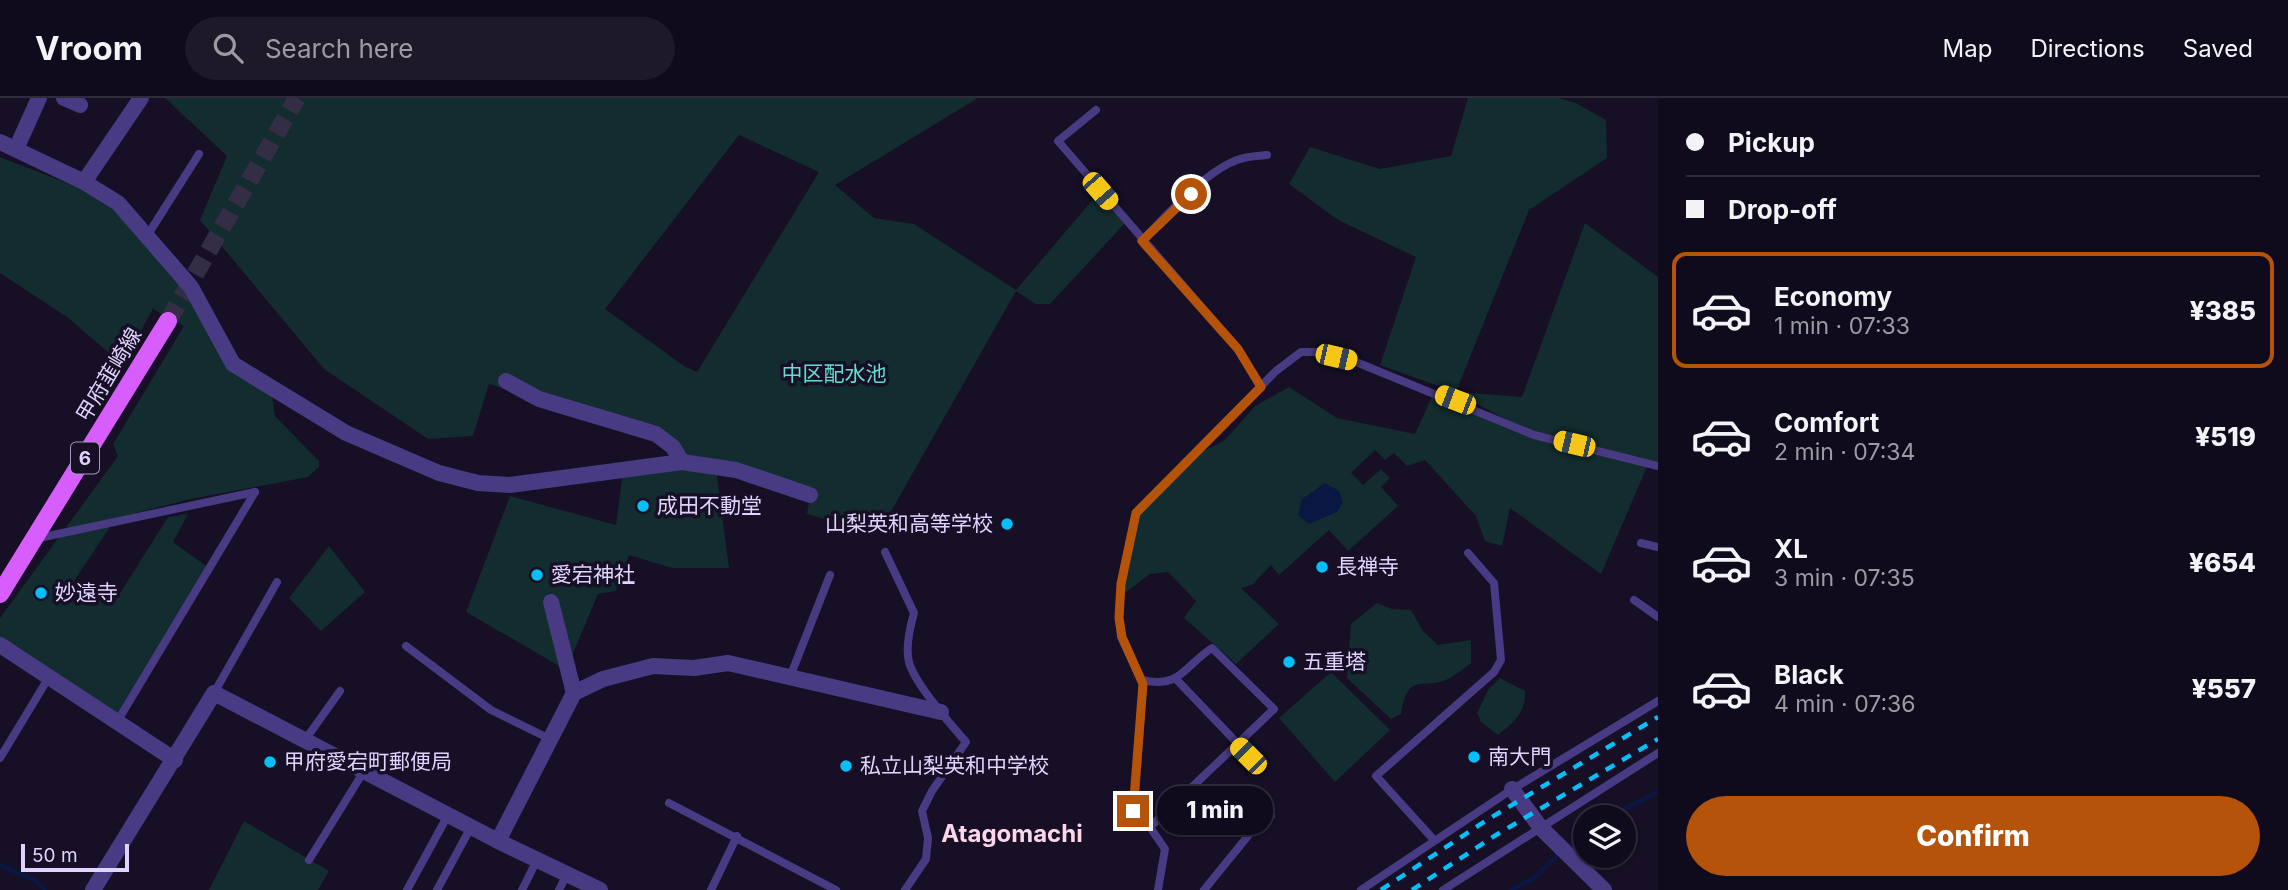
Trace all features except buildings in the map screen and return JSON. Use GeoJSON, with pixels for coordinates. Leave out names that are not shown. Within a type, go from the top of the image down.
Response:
{"type":"FeatureCollection","features":[{"type":"Feature","properties":{"kind":"main road","name":"甲府韮崎線"},"geometry":{"type":"LineString","coordinates":[[0,594],[168,321]]}},
{"type":"Feature","properties":{"kind":"street"},"geometry":{"type":"LineString","coordinates":[[16,149],[39,98]]}},
{"type":"Feature","properties":{"kind":"street"},"geometry":{"type":"LineString","coordinates":[[64,98],[80,105]]}},
{"type":"Feature","properties":{"kind":"street"},"geometry":{"type":"LineString","coordinates":[[84,182],[141,98]]}},
{"type":"Feature","properties":{"kind":"street"},"geometry":{"type":"LineString","coordinates":[[0,142],[84,182],[118,203],[191,287],[233,364],[346,433],[416,464],[478,483],[510,485],[682,462],[736,470],[810,495]]}},
{"type":"Feature","properties":{"kind":"street"},"geometry":{"type":"LineString","coordinates":[[506,381],[539,399],[656,434],[673,447],[682,462]]}},
{"type":"Feature","properties":{"kind":"street"},"geometry":{"type":"LineString","coordinates":[[551,602],[574,693]]}},
{"type":"Feature","properties":{"kind":"street"},"geometry":{"type":"LineString","coordinates":[[0,645],[175,761]]}},
{"type":"Feature","properties":{"kind":"street"},"geometry":{"type":"LineString","coordinates":[[498,842],[574,693],[603,679],[653,666],[694,668],[728,663],[940,712]]}},
{"type":"Feature","properties":{"kind":"street"},"geometry":{"type":"LineString","coordinates":[[93,890],[175,761],[214,693],[498,842],[600,890]]}},
{"type":"Feature","properties":{"kind":"street"},"geometry":{"type":"LineString","coordinates":[[1512,789],[1541,828],[1604,890]]}},
{"type":"Feature","properties":{"kind":"lane"},"geometry":{"type":"LineString","coordinates":[[1096,110],[1058,141],[1238,349],[1261,387]]}},
{"type":"Feature","properties":{"kind":"lane"},"geometry":{"type":"LineString","coordinates":[[147,236],[200,154]]}},
{"type":"Feature","properties":{"kind":"lane"},"geometry":{"type":"LineString","coordinates":[[1142,241],[1175,207],[1221,168],[1239,159],[1268,155]]}},
{"type":"Feature","properties":{"kind":"lane"},"geometry":{"type":"LineString","coordinates":[[1158,890],[1165,849],[1150,827],[1133,811],[1142,680],[1122,637],[1119,618],[1121,584],[1136,513],[1261,387],[1301,352],[1317,352],[1356,362],[1534,435],[1658,466]]}},
{"type":"Feature","properties":{"kind":"lane"},"geometry":{"type":"LineString","coordinates":[[35,538],[255,492],[117,722]]}},
{"type":"Feature","properties":{"kind":"lane"},"geometry":{"type":"LineString","coordinates":[[1641,543],[1658,547]]}},
{"type":"Feature","properties":{"kind":"lane"},"geometry":{"type":"LineString","coordinates":[[885,552],[914,613],[909,631],[909,662],[940,712],[966,742],[953,765],[932,791],[922,811],[928,838],[926,859],[905,890]]}},
{"type":"Feature","properties":{"kind":"lane"},"geometry":{"type":"LineString","coordinates":[[1434,840],[1376,776],[1494,672],[1501,660],[1497,628],[1499,610],[1493,583],[1468,553]]}},
{"type":"Feature","properties":{"kind":"lane"},"geometry":{"type":"LineString","coordinates":[[790,677],[830,575]]}},
{"type":"Feature","properties":{"kind":"lane"},"geometry":{"type":"LineString","coordinates":[[214,693],[277,582]]}},
{"type":"Feature","properties":{"kind":"lane"},"geometry":{"type":"LineString","coordinates":[[1634,600],[1658,617]]}},
{"type":"Feature","properties":{"kind":"lane"},"geometry":{"type":"LineString","coordinates":[[406,646],[491,710],[552,740]]}},
{"type":"Feature","properties":{"kind":"lane"},"geometry":{"type":"LineString","coordinates":[[1142,680],[1155,683],[1175,678],[1212,648],[1274,709],[1150,827]]}},
{"type":"Feature","properties":{"kind":"lane"},"geometry":{"type":"LineString","coordinates":[[0,758],[49,677]]}},
{"type":"Feature","properties":{"kind":"lane"},"geometry":{"type":"LineString","coordinates":[[1175,678],[1261,768]]}},
{"type":"Feature","properties":{"kind":"lane"},"geometry":{"type":"LineString","coordinates":[[304,740],[340,691]]}},
{"type":"Feature","properties":{"kind":"lane"},"geometry":{"type":"LineString","coordinates":[[1361,890],[1512,789],[1658,701]]}},
{"type":"Feature","properties":{"kind":"lane"},"geometry":{"type":"LineString","coordinates":[[1443,890],[1658,753]]}},
{"type":"Feature","properties":{"kind":"lane"},"geometry":{"type":"LineString","coordinates":[[309,860],[364,771]]}},
{"type":"Feature","properties":{"kind":"lane"},"geometry":{"type":"LineString","coordinates":[[669,803],[737,836],[836,890]]}},
{"type":"Feature","properties":{"kind":"lane"},"geometry":{"type":"LineString","coordinates":[[407,890],[448,815]]}},
{"type":"Feature","properties":{"kind":"lane"},"geometry":{"type":"LineString","coordinates":[[1204,890],[1252,831],[1271,816]]}},
{"type":"Feature","properties":{"kind":"lane"},"geometry":{"type":"LineString","coordinates":[[437,890],[471,827]]}},
{"type":"Feature","properties":{"kind":"lane"},"geometry":{"type":"LineString","coordinates":[[710,890],[737,836]]}},
{"type":"Feature","properties":{"kind":"lane"},"geometry":{"type":"LineString","coordinates":[[522,890],[537,860]]}},
{"type":"Feature","properties":{"kind":"lane"},"geometry":{"type":"LineString","coordinates":[[559,890],[566,874]]}},
{"type":"Feature","properties":{"kind":"green space","name":"中区配水池"},"geometry":{"type":"Polygon","coordinates":[[[165,98],[978,98],[835,185],[874,218],[914,224],[1016,290],[1100,191],[1127,221],[1050,304],[1036,304],[1016,291],[889,515],[873,533],[807,514],[810,496],[716,468],[729,568],[672,568],[629,555],[616,591],[598,594],[566,670],[466,612],[510,496],[616,525],[623,472],[682,462],[656,434],[489,384],[473,436],[428,439],[324,369],[200,220],[227,156],[165,98]],[[739,135],[605,309],[684,366],[697,372],[819,172],[739,135]]]}},
{"type":"Feature","properties":{"kind":"green space"},"geometry":{"type":"Polygon","coordinates":[[[1468,98],[1559,98],[1576,103],[1606,120],[1607,158],[1529,210],[1456,392],[1522,397],[1585,223],[1658,277],[1658,466],[1649,462],[1601,574],[1510,508],[1502,546],[1485,541],[1476,516],[1425,460],[1407,466],[1394,453],[1385,460],[1375,450],[1351,473],[1363,485],[1381,469],[1390,478],[1381,487],[1398,506],[1348,551],[1329,530],[1279,575],[1271,565],[1252,585],[1241,588],[1279,624],[1236,664],[1184,618],[1196,601],[1168,572],[1150,574],[1126,592],[1121,584],[1136,513],[1198,454],[1225,440],[1255,406],[1289,387],[1337,418],[1415,434],[1434,392],[1524,429],[1455,392],[1380,365],[1416,257],[1338,220],[1289,184],[1310,147],[1380,169],[1451,156],[1468,98]]]}},
{"type":"Feature","properties":{"kind":"green space"},"geometry":{"type":"Polygon","coordinates":[[[0,157],[118,203],[191,287],[233,364],[271,388],[275,416],[319,461],[319,467],[308,477],[191,499],[84,526],[114,521],[74,581],[112,606],[168,517],[188,514],[173,542],[209,568],[117,717],[0,641],[0,618],[118,456],[113,444],[184,326],[153,309],[122,364],[67,317],[0,273],[0,157]]]}},
{"type":"Feature","properties":{"kind":"green space"},"geometry":{"type":"Polygon","coordinates":[[[329,546],[365,592],[321,631],[289,598],[329,546]]]}},
{"type":"Feature","properties":{"kind":"green space"},"geometry":{"type":"Polygon","coordinates":[[[1377,603],[1392,609],[1411,610],[1423,631],[1438,645],[1471,640],[1471,663],[1448,679],[1412,687],[1404,700],[1401,714],[1391,719],[1347,678],[1351,624],[1377,603]]]}},
{"type":"Feature","properties":{"kind":"green space"},"geometry":{"type":"Polygon","coordinates":[[[1331,672],[1390,730],[1335,782],[1279,718],[1331,672]]]}},
{"type":"Feature","properties":{"kind":"green space"},"geometry":{"type":"Polygon","coordinates":[[[1500,678],[1525,691],[1525,699],[1518,716],[1498,735],[1481,722],[1477,713],[1488,690],[1500,678]]]}},
{"type":"Feature","properties":{"kind":"green space"},"geometry":{"type":"Polygon","coordinates":[[[244,821],[329,871],[318,890],[209,890],[244,821]]]}},
{"type":"Feature","properties":{"kind":"water"},"geometry":{"type":"Polygon","coordinates":[[[1325,483],[1339,491],[1343,502],[1337,512],[1309,524],[1298,515],[1302,499],[1325,483]]]}},
{"type":"Feature","properties":{"kind":"waterway"},"geometry":{"type":"LineString","coordinates":[[1633,805],[1658,792]]}},
{"type":"Feature","properties":{"kind":"waterway"},"geometry":{"type":"LineString","coordinates":[[1567,847],[1573,842]]}},
{"type":"Feature","properties":{"kind":"waterway"},"geometry":{"type":"LineString","coordinates":[[1512,890],[1534,878],[1560,852]]}},
{"type":"Feature","properties":{"kind":"waterway"},"geometry":{"type":"LineString","coordinates":[[0,865],[36,881],[45,890]]}},
{"type":"Feature","properties":{"kind":"tunnel"},"geometry":{"type":"LineString","coordinates":[[168,321],[297,98]]}},
{"type":"Feature","properties":{"kind":"railway"},"geometry":{"type":"LineString","coordinates":[[1381,890],[1487,820],[1658,717]]}},
{"type":"Feature","properties":{"kind":"railway"},"geometry":{"type":"LineString","coordinates":[[1412,890],[1496,835],[1658,739]]}},
{"type":"Feature","properties":{"kind":"place","name":"成田不動堂"},"geometry":{"type":"Point","coordinates":[643,506]}},
{"type":"Feature","properties":{"kind":"place","name":"山梨英和高等学校"},"geometry":{"type":"Point","coordinates":[1007,524]}},
{"type":"Feature","properties":{"kind":"place","name":"長禅寺"},"geometry":{"type":"Point","coordinates":[1322,567]}},
{"type":"Feature","properties":{"kind":"place","name":"愛宕神社"},"geometry":{"type":"Point","coordinates":[537,575]}},
{"type":"Feature","properties":{"kind":"place","name":"妙遠寺"},"geometry":{"type":"Point","coordinates":[41,593]}},
{"type":"Feature","properties":{"kind":"place","name":"五重塔"},"geometry":{"type":"Point","coordinates":[1289,662]}},
{"type":"Feature","properties":{"kind":"place","name":"南大門"},"geometry":{"type":"Point","coordinates":[1474,757]}},
{"type":"Feature","properties":{"kind":"place","name":"甲府愛宕町郵便局"},"geometry":{"type":"Point","coordinates":[270,762]}},
{"type":"Feature","properties":{"kind":"place","name":"私立山梨英和中学校"},"geometry":{"type":"Point","coordinates":[846,766]}},
{"type":"Feature","properties":{"kind":"district","name":"Atagomachi"},"geometry":{"type":"Point","coordinates":[1012,834]}},
{"type":"Feature","properties":{"kind":"route"},"geometry":{"type":"LineString","coordinates":[[1133,811],[1143,684],[1122,637],[1119,618],[1121,584],[1136,513],[1261,387],[1238,349],[1142,241],[1191,194]]}}]}
